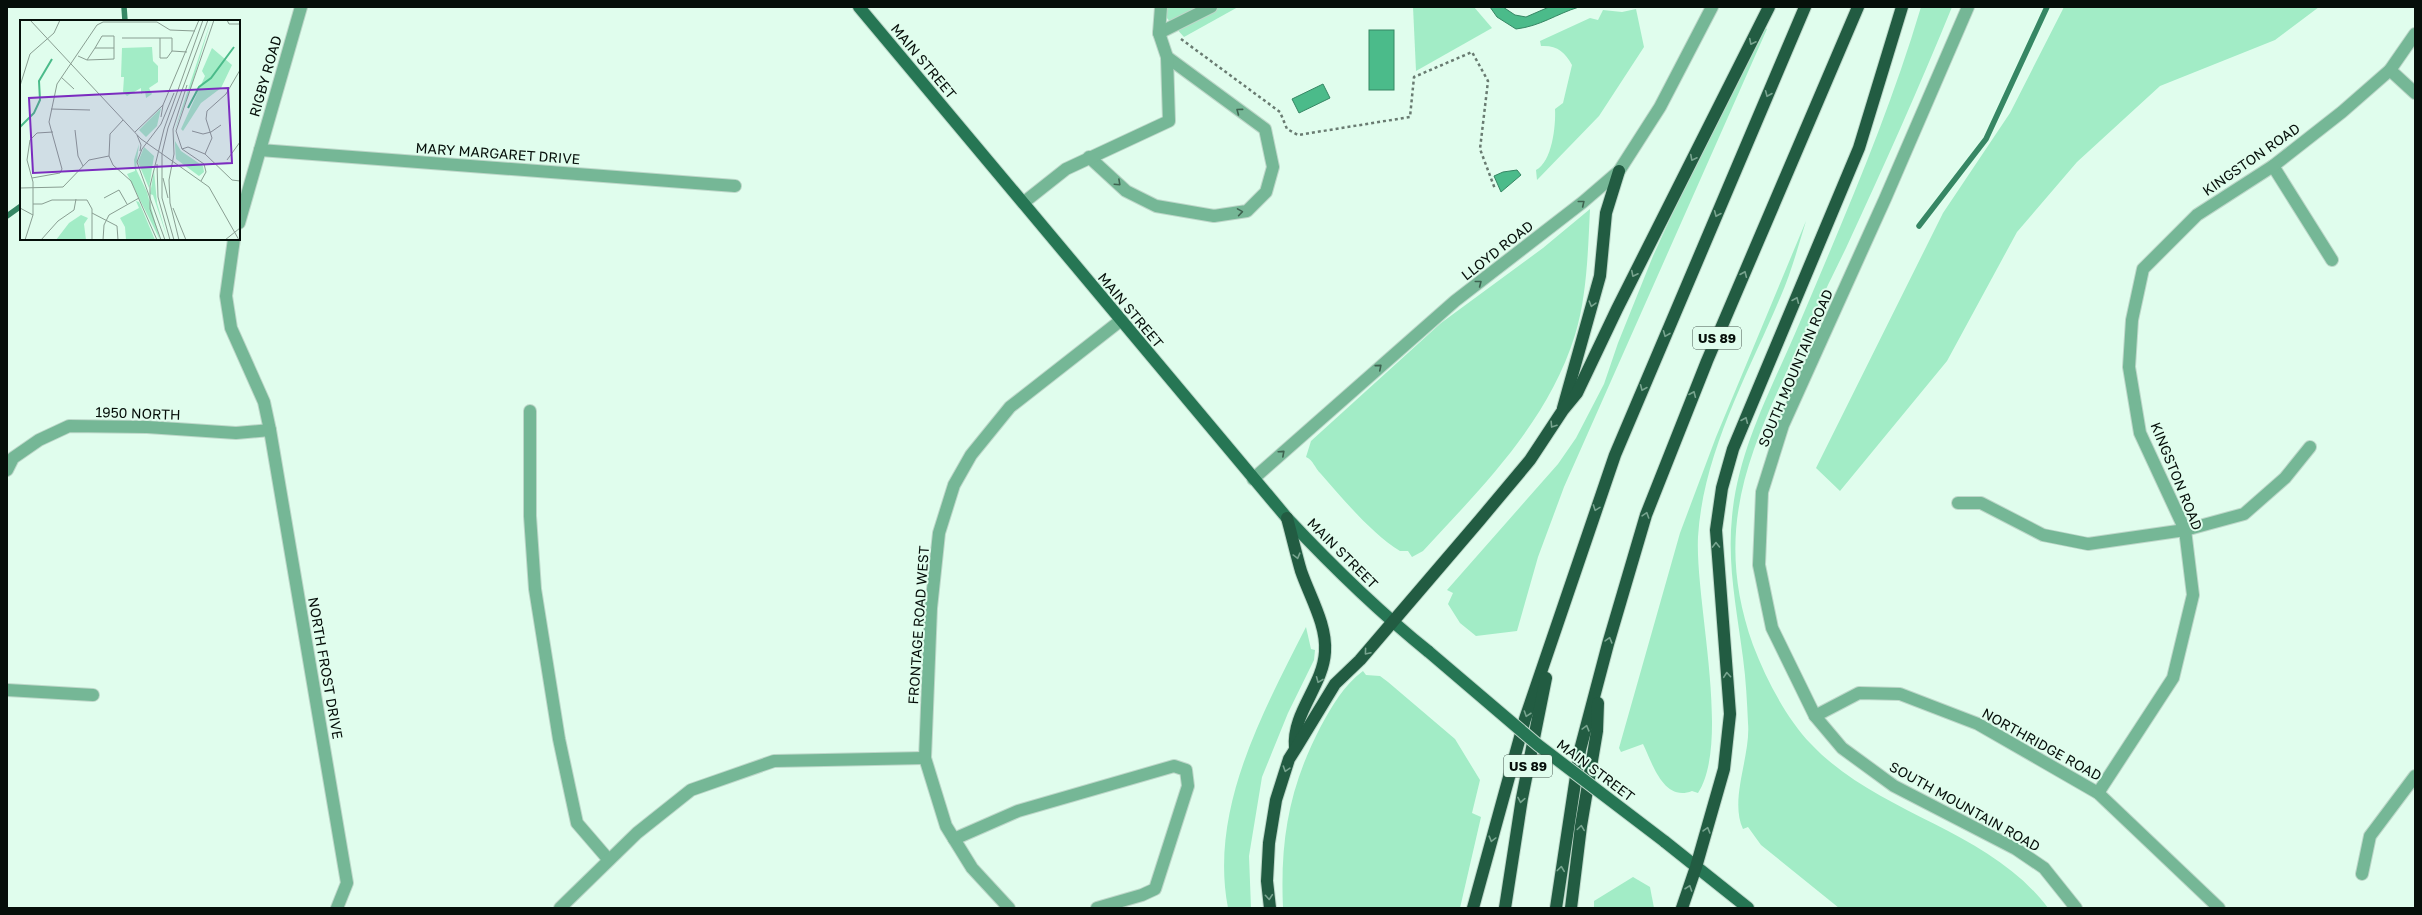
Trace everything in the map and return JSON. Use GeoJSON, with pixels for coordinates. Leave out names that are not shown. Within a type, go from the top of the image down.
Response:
{"type":"FeatureCollection","features":[{"type":"Feature","properties":{"kind":"highway"},"geometry":{"type":"LineString","coordinates":[[1270,908],[1267,881],[1269,850],[1276,800],[1289,759],[1335,684],[1360,660],[1530,460],[1563,410],[1577,393],[1617,309],[1769,7]]}},
{"type":"Feature","properties":{"kind":"highway","name":"US 89"},"geometry":{"type":"LineString","coordinates":[[1505,908],[1522,798],[1559,624],[1615,455],[1805,7]]}},
{"type":"Feature","properties":{"kind":"highway","name":"US 89"},"geometry":{"type":"LineString","coordinates":[[1556,908],[1580,750],[1646,515],[1670,451],[1858,7]]}},
{"type":"Feature","properties":{"kind":"highway"},"geometry":{"type":"LineString","coordinates":[[1682,908],[1696,867],[1724,769],[1730,714],[1716,537],[1718,509],[1727,468],[1733,450],[1859,148],[1902,7]]}},
{"type":"Feature","properties":{"kind":"highway"},"geometry":{"type":"LineString","coordinates":[[1563,410],[1600,276],[1606,213],[1619,171]]}},
{"type":"Feature","properties":{"kind":"highway"},"geometry":{"type":"LineString","coordinates":[[1287,518],[1302,571],[1326,641],[1320,679],[1298,721],[1294,735],[1296,748]]}},
{"type":"Feature","properties":{"kind":"highway"},"geometry":{"type":"LineString","coordinates":[[1473,908],[1525,719],[1559,624]]}},
{"type":"Feature","properties":{"kind":"highway"},"geometry":{"type":"LineString","coordinates":[[1571,908],[1581,826],[1597,730],[1600,678]]}},
{"type":"Feature","properties":{"kind":"main road","name":"MAIN STREET"},"geometry":{"type":"LineString","coordinates":[[859,7],[1253,479],[1287,518],[1332,565],[1392,622],[1538,745],[1664,841],[1748,908]]}},
{"type":"Feature","properties":{"kind":"street","name":"RIGBY ROAD"},"geometry":{"type":"LineString","coordinates":[[240,220],[301,7]]}},
{"type":"Feature","properties":{"kind":"street"},"geometry":{"type":"LineString","coordinates":[[1023,203],[1066,170],[1089,157],[1169,121],[1167,57],[1161,7]]}},
{"type":"Feature","properties":{"kind":"street"},"geometry":{"type":"LineString","coordinates":[[1164,31],[1211,7]]}},
{"type":"Feature","properties":{"kind":"street","name":"LLOYD ROAD"},"geometry":{"type":"LineString","coordinates":[[1253,479],[1455,301],[1583,202],[1619,171],[1660,107],[1712,7]]}},
{"type":"Feature","properties":{"kind":"street","name":"SOUTH MOUNTAIN ROAD"},"geometry":{"type":"LineString","coordinates":[[1968,7],[1885,199],[1784,425],[1762,492],[1759,565],[1772,628],[1815,716],[1842,748],[1894,786],[2016,849],[2044,868],[2076,908]]}},
{"type":"Feature","properties":{"kind":"street","name":"KINGSTON ROAD"},"geometry":{"type":"LineString","coordinates":[[2098,793],[2173,678],[2193,594],[2186,530],[2140,432],[2130,367],[2132,320],[2143,269],[2198,215],[2273,166],[2342,112],[2390,70],[2415,34]]}},
{"type":"Feature","properties":{"kind":"street"},"geometry":{"type":"LineString","coordinates":[[1089,157],[1126,191],[1156,206],[1184,212],[1214,216],[1247,211],[1266,192],[1273,167],[1264,129],[1167,57]]}},
{"type":"Feature","properties":{"kind":"street"},"geometry":{"type":"LineString","coordinates":[[2390,70],[2415,93]]}},
{"type":"Feature","properties":{"kind":"street","name":"MARY MARGARET DRIVE"},"geometry":{"type":"LineString","coordinates":[[260,150],[735,186]]}},
{"type":"Feature","properties":{"kind":"street"},"geometry":{"type":"LineString","coordinates":[[2273,166],[2332,260]]}},
{"type":"Feature","properties":{"kind":"street"},"geometry":{"type":"LineString","coordinates":[[234,240],[226,296],[231,328],[264,402],[270,430]]}},
{"type":"Feature","properties":{"kind":"street","name":"FRONTAGE ROAD WEST"},"geometry":{"type":"LineString","coordinates":[[1009,908],[972,868],[946,826],[925,758],[931,608],[939,533],[954,485],[971,455],[1010,407],[1120,320]]}},
{"type":"Feature","properties":{"kind":"street"},"geometry":{"type":"LineString","coordinates":[[530,411],[530,516],[535,589],[559,739],[578,823],[608,859]]}},
{"type":"Feature","properties":{"kind":"street","name":"1950 NORTH"},"geometry":{"type":"LineString","coordinates":[[7,470],[13,458],[39,440],[69,426],[147,427],[236,432],[270,430]]}},
{"type":"Feature","properties":{"kind":"street","name":"NORTH FROST DRIVE"},"geometry":{"type":"LineString","coordinates":[[270,430],[347,883],[336,908]]}},
{"type":"Feature","properties":{"kind":"street"},"geometry":{"type":"LineString","coordinates":[[1958,504],[1981,503],[2043,535],[2088,544],[2186,530],[2244,514],[2285,478],[2310,447]]}},
{"type":"Feature","properties":{"kind":"street"},"geometry":{"type":"LineString","coordinates":[[7,690],[93,695]]}},
{"type":"Feature","properties":{"kind":"street","name":"NORTHRIDGE ROAD"},"geometry":{"type":"LineString","coordinates":[[1815,716],[1858,693],[1900,694],[1978,724],[2098,793],[2219,908]]}},
{"type":"Feature","properties":{"kind":"street"},"geometry":{"type":"LineString","coordinates":[[560,908],[608,859],[642,828],[691,790],[774,761],[925,758]]}},
{"type":"Feature","properties":{"kind":"street"},"geometry":{"type":"LineString","coordinates":[[954,839],[1018,811],[1174,766],[1186,770],[1188,786],[1155,889],[1142,895],[1097,908]]}},
{"type":"Feature","properties":{"kind":"street"},"geometry":{"type":"LineString","coordinates":[[2362,874],[2370,836],[2415,776]]}},
{"type":"Feature","properties":{"kind":"path"},"geometry":{"type":"LineString","coordinates":[[1164,31],[1280,112],[1287,129],[1298,135],[1410,117],[1414,77],[1472,52],[1488,81],[1480,149],[1495,189]]}},
{"type":"Feature","properties":{"kind":"shaded area"},"geometry":{"type":"Polygon","coordinates":[[[1157,7],[1238,7],[1184,37],[1157,7]]]}},
{"type":"Feature","properties":{"kind":"shaded area"},"geometry":{"type":"Polygon","coordinates":[[[1413,7],[1474,7],[1492,28],[1416,71],[1413,7]]]}},
{"type":"Feature","properties":{"kind":"shaded area"},"geometry":{"type":"Polygon","coordinates":[[[1490,7],[1503,7],[1515,15],[1526,17],[1549,7],[1579,7],[1541,23],[1516,29],[1497,17],[1490,7]]]}},
{"type":"Feature","properties":{"kind":"shaded area"},"geometry":{"type":"Polygon","coordinates":[[[1921,7],[1952,7],[1887,158],[1771,406],[1747,472],[1739,505],[1736,537],[1736,571],[1742,607],[1758,658],[1770,684],[1785,710],[1811,744],[1838,768],[1868,788],[1965,840],[1996,859],[2024,881],[2048,908],[1839,908],[1761,845],[1748,827],[1743,829],[1739,817],[1739,791],[1747,749],[1748,723],[1744,666],[1731,553],[1732,517],[1736,491],[1749,441],[1758,417],[1800,322],[1865,166],[1895,87],[1921,7]]]}},
{"type":"Feature","properties":{"kind":"shaded area"},"geometry":{"type":"Polygon","coordinates":[[[2064,7],[2319,7],[2275,40],[2160,86],[2077,162],[2017,232],[1947,361],[1840,491],[1816,468],[1943,213],[2010,113],[2064,7]]]}},
{"type":"Feature","properties":{"kind":"shaded area"},"geometry":{"type":"Polygon","coordinates":[[[1636,9],[1644,47],[1599,116],[1537,180],[1536,170],[1541,166],[1549,152],[1554,134],[1555,109],[1563,103],[1572,65],[1560,50],[1552,47],[1541,46],[1540,41],[1590,18],[1598,20],[1603,10],[1622,12],[1636,9]]]}},
{"type":"Feature","properties":{"kind":"shaded area"},"geometry":{"type":"Polygon","coordinates":[[[1763,26],[1767,29],[1564,487],[1538,557],[1517,631],[1476,636],[1460,623],[1448,604],[1453,593],[1447,590],[1558,464],[1576,438],[1604,384],[1618,343],[1653,256],[1691,173],[1763,26]]]}},
{"type":"Feature","properties":{"kind":"shaded area"},"geometry":{"type":"Polygon","coordinates":[[[1369,30],[1394,30],[1394,90],[1369,90],[1369,30]]]}},
{"type":"Feature","properties":{"kind":"shaded area"},"geometry":{"type":"Polygon","coordinates":[[[1323,84],[1330,98],[1299,113],[1292,99],[1323,84]]]}},
{"type":"Feature","properties":{"kind":"shaded area"},"geometry":{"type":"Polygon","coordinates":[[[1517,170],[1521,175],[1501,192],[1494,176],[1503,172],[1517,170]]]}},
{"type":"Feature","properties":{"kind":"shaded area"},"geometry":{"type":"Polygon","coordinates":[[[1590,209],[1586,273],[1579,320],[1563,367],[1548,396],[1531,424],[1511,451],[1468,502],[1423,551],[1412,557],[1408,551],[1400,551],[1389,544],[1358,516],[1311,460],[1306,457],[1311,441],[1441,323],[1543,248],[1590,209]]]}},
{"type":"Feature","properties":{"kind":"shaded area"},"geometry":{"type":"Polygon","coordinates":[[[1806,221],[1784,289],[1729,414],[1708,475],[1698,537],[1698,564],[1712,706],[1712,740],[1707,770],[1698,793],[1692,791],[1682,793],[1674,791],[1661,780],[1643,744],[1621,752],[1619,748],[1680,533],[1716,437],[1806,221]]]}},
{"type":"Feature","properties":{"kind":"shaded area"},"geometry":{"type":"Polygon","coordinates":[[[1306,627],[1311,649],[1315,650],[1314,660],[1288,713],[1262,777],[1249,856],[1251,908],[1228,908],[1224,871],[1226,834],[1233,798],[1257,727],[1306,627]]]}},
{"type":"Feature","properties":{"kind":"shaded area"},"geometry":{"type":"Polygon","coordinates":[[[1363,671],[1366,675],[1380,676],[1455,739],[1480,780],[1472,813],[1481,817],[1460,908],[1283,908],[1282,883],[1285,837],[1294,792],[1301,771],[1321,726],[1334,704],[1344,689],[1363,671]]]}},
{"type":"Feature","properties":{"kind":"shaded area"},"geometry":{"type":"Polygon","coordinates":[[[1633,877],[1650,887],[1654,908],[1594,908],[1594,901],[1633,877]]]}},
{"type":"Feature","properties":{"kind":"waterway"},"geometry":{"type":"LineString","coordinates":[[124,7],[125,20]]}},
{"type":"Feature","properties":{"kind":"waterway"},"geometry":{"type":"LineString","coordinates":[[1919,226],[1986,139],[2047,7]]}},
{"type":"Feature","properties":{"kind":"waterway"},"geometry":{"type":"LineString","coordinates":[[7,216],[20,207]]}}]}
